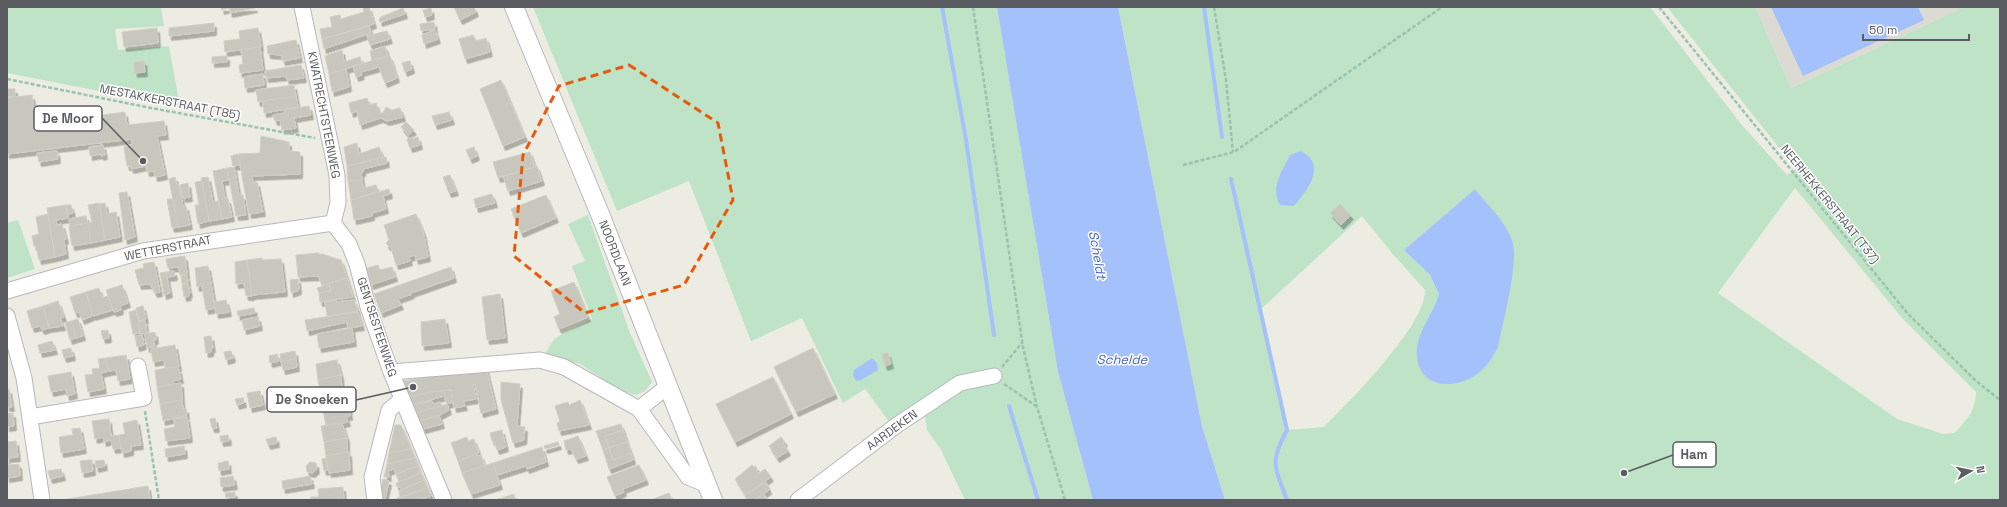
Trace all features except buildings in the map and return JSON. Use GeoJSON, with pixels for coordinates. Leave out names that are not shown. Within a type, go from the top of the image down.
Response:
{"type":"FeatureCollection","features":[{"type":"Feature","properties":{"kind":"street","name":"KWATRECHTSTEENWEG"},"geometry":{"type":"LineString","coordinates":[[302,7],[337,176],[338,203],[333,223]]}},
{"type":"Feature","properties":{"kind":"street","name":"NOORDLAAN"},"geometry":{"type":"LineString","coordinates":[[514,7],[600,214],[710,492]]}},
{"type":"Feature","properties":{"kind":"street","name":"WETTERSTRAAT"},"geometry":{"type":"LineString","coordinates":[[7,291],[143,251],[333,223]]}},
{"type":"Feature","properties":{"kind":"street","name":"GENTSESTEENWEG"},"geometry":{"type":"LineString","coordinates":[[333,223],[349,244],[368,307],[401,400],[444,500]]}},
{"type":"Feature","properties":{"kind":"street"},"geometry":{"type":"LineString","coordinates":[[7,316],[24,378],[42,500]]}},
{"type":"Feature","properties":{"kind":"street"},"geometry":{"type":"LineString","coordinates":[[391,372],[540,360],[564,367],[587,378],[639,409],[688,476],[710,492]]}},
{"type":"Feature","properties":{"kind":"street"},"geometry":{"type":"LineString","coordinates":[[30,417],[144,398],[138,366]]}},
{"type":"Feature","properties":{"kind":"street","name":"AARDEKEN"},"geometry":{"type":"LineString","coordinates":[[798,500],[897,426],[960,384],[994,376]]}},
{"type":"Feature","properties":{"kind":"street"},"geometry":{"type":"LineString","coordinates":[[639,409],[668,386]]}},
{"type":"Feature","properties":{"kind":"street"},"geometry":{"type":"LineString","coordinates":[[375,500],[372,477],[389,410],[401,400]]}},
{"type":"Feature","properties":{"kind":"path"},"geometry":{"type":"LineString","coordinates":[[973,7],[1023,343],[1037,407],[1065,500]]}},
{"type":"Feature","properties":{"kind":"path"},"geometry":{"type":"LineString","coordinates":[[1214,7],[1226,80],[1234,152]]}},
{"type":"Feature","properties":{"kind":"path"},"geometry":{"type":"LineString","coordinates":[[1183,165],[1234,152],[1442,7]]}},
{"type":"Feature","properties":{"kind":"path","name":"NEERHEKKERSTRAAT (T37)"},"geometry":{"type":"LineString","coordinates":[[1659,7],[1908,314],[1975,380],[2000,400]]}},
{"type":"Feature","properties":{"kind":"path","name":"MESTAKKERSTRAAT (T85)"},"geometry":{"type":"LineString","coordinates":[[7,79],[151,108],[330,140]]}},
{"type":"Feature","properties":{"kind":"path"},"geometry":{"type":"LineString","coordinates":[[1023,343],[994,376],[1037,407]]}},
{"type":"Feature","properties":{"kind":"path"},"geometry":{"type":"LineString","coordinates":[[144,398],[159,500]]}},
{"type":"Feature","properties":{"kind":"highlighted area"},"geometry":{"type":"Polygon","coordinates":[[[629,65],[718,123],[733,200],[684,285],[585,313],[514,256],[523,155],[559,86],[629,65]]]}},
{"type":"Feature","properties":{"kind":"shaded area"},"geometry":{"type":"Polygon","coordinates":[[[1755,7],[1964,7],[1791,88],[1755,7]]]}},
{"type":"Feature","properties":{"kind":"green space"},"geometry":{"type":"Polygon","coordinates":[[[7,7],[161,7],[164,26],[115,29],[118,50],[169,46],[180,107],[7,73],[7,7]]]}},
{"type":"Feature","properties":{"kind":"green space"},"geometry":{"type":"Polygon","coordinates":[[[533,7],[997,7],[1058,372],[1093,500],[965,500],[940,448],[927,430],[925,416],[890,423],[865,389],[843,403],[802,318],[751,341],[689,181],[617,211],[533,7]]]}},
{"type":"Feature","properties":{"kind":"green space"},"geometry":{"type":"Polygon","coordinates":[[[1118,7],[1650,7],[1741,124],[1787,175],[1796,169],[1667,7],[1755,7],[1791,88],[1964,7],[2000,7],[2000,500],[1225,500],[1202,426],[1118,7]],[[1795,188],[1718,293],[1897,419],[1943,434],[1955,433],[1967,419],[1972,410],[1976,392],[1903,319],[1795,188]],[[1475,189],[1404,250],[1430,275],[1439,294],[1419,343],[1418,362],[1489,207],[1475,189]],[[1362,216],[1260,310],[1287,430],[1324,427],[1367,382],[1400,342],[1413,323],[1422,305],[1425,290],[1391,252],[1362,216]]]}},
{"type":"Feature","properties":{"kind":"green space"},"geometry":{"type":"Polygon","coordinates":[[[588,215],[630,333],[652,382],[645,391],[636,395],[622,391],[580,364],[545,354],[555,338],[592,319],[572,266],[585,261],[568,224],[588,215]]]}},
{"type":"Feature","properties":{"kind":"green space"},"geometry":{"type":"Polygon","coordinates":[[[18,220],[35,269],[7,278],[7,223],[18,220]]]}},
{"type":"Feature","properties":{"kind":"water","name":"Schelde"},"geometry":{"type":"Polygon","coordinates":[[[997,7],[1118,7],[1202,426],[1225,500],[1093,500],[1058,372],[997,7]]]}},
{"type":"Feature","properties":{"kind":"water"},"geometry":{"type":"Polygon","coordinates":[[[1771,7],[1918,7],[1924,20],[1803,76],[1771,7]]]}},
{"type":"Feature","properties":{"kind":"water"},"geometry":{"type":"Polygon","coordinates":[[[1301,151],[1309,157],[1313,163],[1314,170],[1312,178],[1304,193],[1294,206],[1280,205],[1276,192],[1278,180],[1290,155],[1301,151]]]}},
{"type":"Feature","properties":{"kind":"water"},"geometry":{"type":"Polygon","coordinates":[[[1475,189],[1497,215],[1510,236],[1514,253],[1512,279],[1498,347],[1486,366],[1476,375],[1466,380],[1445,384],[1428,378],[1422,371],[1418,362],[1417,350],[1420,335],[1434,308],[1439,294],[1430,275],[1404,250],[1475,189]]]}},
{"type":"Feature","properties":{"kind":"water"},"geometry":{"type":"Polygon","coordinates":[[[872,358],[877,363],[878,370],[861,380],[856,381],[853,375],[854,370],[872,358]]]}},
{"type":"Feature","properties":{"kind":"waterway"},"geometry":{"type":"LineString","coordinates":[[942,7],[966,140],[994,335]]}},
{"type":"Feature","properties":{"kind":"waterway"},"geometry":{"type":"LineString","coordinates":[[1204,7],[1222,137]]}},
{"type":"Feature","properties":{"kind":"waterway"},"geometry":{"type":"LineString","coordinates":[[1231,179],[1287,430],[1281,441],[1276,458],[1279,480],[1287,500]]}},
{"type":"Feature","properties":{"kind":"waterway"},"geometry":{"type":"LineString","coordinates":[[1009,406],[1038,500]]}},
{"type":"Feature","properties":{"kind":"place","name":"De Moor"},"geometry":{"type":"Point","coordinates":[143,161]}},
{"type":"Feature","properties":{"kind":"place","name":"De Snoeken"},"geometry":{"type":"Point","coordinates":[413,387]}},
{"type":"Feature","properties":{"kind":"place","name":"Ham"},"geometry":{"type":"Point","coordinates":[1624,473]}},
{"type":"Feature","properties":{"kind":"water label","name":"Scheldt"},"geometry":{"type":"Point","coordinates":[1098,255]}}]}
